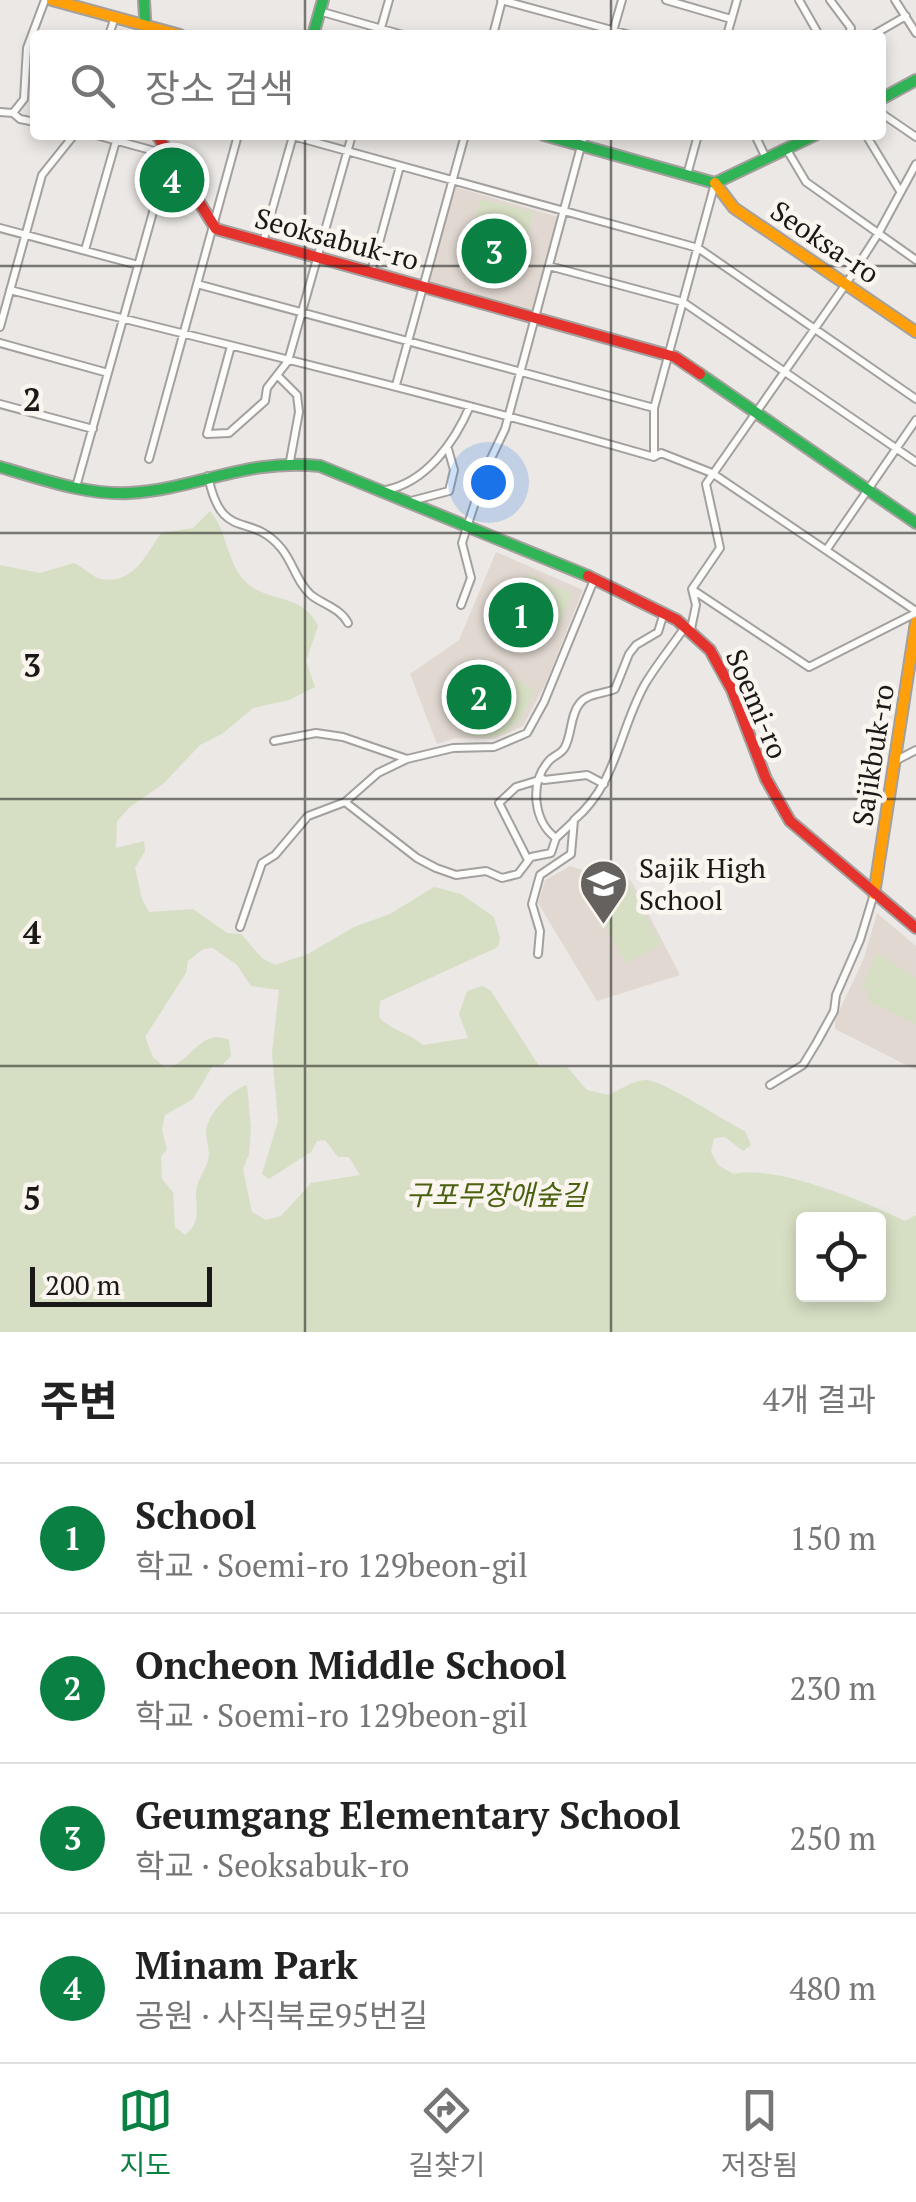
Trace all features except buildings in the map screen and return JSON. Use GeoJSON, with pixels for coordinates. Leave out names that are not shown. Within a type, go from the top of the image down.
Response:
{"type":"FeatureCollection","features":[{"type":"Feature","properties":{"kind":"main road"},"geometry":{"type":"LineString","coordinates":[[49,0],[115,17],[145,30]]}},
{"type":"Feature","properties":{"kind":"main road"},"geometry":{"type":"LineString","coordinates":[[144,0],[147,30]]}},
{"type":"Feature","properties":{"kind":"main road"},"geometry":{"type":"LineString","coordinates":[[886,97],[916,80]]}},
{"type":"Feature","properties":{"kind":"main road","name":"Seoksabuk-ro"},"geometry":{"type":"LineString","coordinates":[[161,140],[212,226],[682,360],[916,523]]}},
{"type":"Feature","properties":{"kind":"main road"},"geometry":{"type":"LineString","coordinates":[[583,140],[715,183],[806,140]]}},
{"type":"Feature","properties":{"kind":"main road","name":"Seoksa-ro"},"geometry":{"type":"LineString","coordinates":[[715,183],[734,208],[916,332]]}},
{"type":"Feature","properties":{"kind":"main road","name":"Soemi-ro"},"geometry":{"type":"LineString","coordinates":[[0,468],[104,492],[142,491],[255,463],[290,461],[320,466],[664,613],[688,627],[721,667],[775,801],[790,822],[916,928]]}},
{"type":"Feature","properties":{"kind":"main road","name":"Sajikbuk-ro"},"geometry":{"type":"LineString","coordinates":[[874,894],[894,762],[910,689],[916,622]]}},
{"type":"Feature","properties":{"kind":"street"},"geometry":{"type":"LineString","coordinates":[[35,30],[49,0]]}},
{"type":"Feature","properties":{"kind":"street"},"geometry":{"type":"LineString","coordinates":[[381,30],[389,0]]}},
{"type":"Feature","properties":{"kind":"street"},"geometry":{"type":"LineString","coordinates":[[493,30],[502,0],[603,30]]}},
{"type":"Feature","properties":{"kind":"street"},"geometry":{"type":"LineString","coordinates":[[614,30],[622,0]]}},
{"type":"Feature","properties":{"kind":"street"},"geometry":{"type":"LineString","coordinates":[[666,0],[732,19]]}},
{"type":"Feature","properties":{"kind":"street"},"geometry":{"type":"LineString","coordinates":[[729,30],[737,0]]}},
{"type":"Feature","properties":{"kind":"street"},"geometry":{"type":"LineString","coordinates":[[799,0],[816,30]]}},
{"type":"Feature","properties":{"kind":"street"},"geometry":{"type":"LineString","coordinates":[[830,0],[850,30]]}},
{"type":"Feature","properties":{"kind":"street"},"geometry":{"type":"LineString","coordinates":[[895,0],[916,33]]}},
{"type":"Feature","properties":{"kind":"street"},"geometry":{"type":"LineString","coordinates":[[321,6],[375,30]]}},
{"type":"Feature","properties":{"kind":"street"},"geometry":{"type":"LineString","coordinates":[[882,30],[906,16]]}},
{"type":"Feature","properties":{"kind":"street"},"geometry":{"type":"LineString","coordinates":[[111,30],[115,17]]}},
{"type":"Feature","properties":{"kind":"street"},"geometry":{"type":"LineString","coordinates":[[12,112],[24,99],[30,41]]}},
{"type":"Feature","properties":{"kind":"street"},"geometry":{"type":"LineString","coordinates":[[0,112],[12,112],[30,121]]}},
{"type":"Feature","properties":{"kind":"street"},"geometry":{"type":"LineString","coordinates":[[886,116],[916,137]]}},
{"type":"Feature","properties":{"kind":"street"},"geometry":{"type":"LineString","coordinates":[[0,327],[42,175],[70,140]]}},
{"type":"Feature","properties":{"kind":"street"},"geometry":{"type":"LineString","coordinates":[[76,488],[170,155],[113,140]]}},
{"type":"Feature","properties":{"kind":"street"},"geometry":{"type":"LineString","coordinates":[[149,459],[237,140]]}},
{"type":"Feature","properties":{"kind":"street"},"geometry":{"type":"LineString","coordinates":[[263,242],[290,140]]}},
{"type":"Feature","properties":{"kind":"street"},"geometry":{"type":"LineString","coordinates":[[306,140],[698,248],[916,399]]}},
{"type":"Feature","properties":{"kind":"street"},"geometry":{"type":"LineString","coordinates":[[232,346],[207,434],[229,432],[265,401],[267,388],[288,362],[350,140]]}},
{"type":"Feature","properties":{"kind":"street"},"geometry":{"type":"LineString","coordinates":[[396,386],[464,140]]}},
{"type":"Feature","properties":{"kind":"street"},"geometry":{"type":"LineString","coordinates":[[461,605],[472,578],[462,548],[485,470],[509,416],[583,140]]}},
{"type":"Feature","properties":{"kind":"street"},"geometry":{"type":"LineString","coordinates":[[686,175],[696,140]]}},
{"type":"Feature","properties":{"kind":"street"},"geometry":{"type":"LineString","coordinates":[[757,140],[767,160]]}},
{"type":"Feature","properties":{"kind":"street"},"geometry":{"type":"LineString","coordinates":[[869,140],[900,192]]}},
{"type":"Feature","properties":{"kind":"street"},"geometry":{"type":"LineString","coordinates":[[85,250],[116,141]]}},
{"type":"Feature","properties":{"kind":"street"},"geometry":{"type":"LineString","coordinates":[[787,150],[806,182],[916,260]]}},
{"type":"Feature","properties":{"kind":"street"},"geometry":{"type":"LineString","coordinates":[[345,802],[417,858],[456,875],[486,871],[502,878],[518,874],[528,860],[551,852],[556,838],[590,807],[615,763],[644,685],[688,627],[696,605],[692,589],[720,548],[706,484],[846,284],[916,164]]}},
{"type":"Feature","properties":{"kind":"street"},"geometry":{"type":"LineString","coordinates":[[371,272],[400,166]]}},
{"type":"Feature","properties":{"kind":"street"},"geometry":{"type":"LineString","coordinates":[[654,457],[654,408],[715,183]]}},
{"type":"Feature","properties":{"kind":"street"},"geometry":{"type":"LineString","coordinates":[[0,228],[138,264]]}},
{"type":"Feature","properties":{"kind":"street"},"geometry":{"type":"LineString","coordinates":[[549,266],[683,302],[916,462]]}},
{"type":"Feature","properties":{"kind":"street"},"geometry":{"type":"LineString","coordinates":[[197,284],[654,408]]}},
{"type":"Feature","properties":{"kind":"street"},"geometry":{"type":"LineString","coordinates":[[10,290],[396,386],[654,457],[660,453],[712,474],[916,612],[809,667],[692,589]]}},
{"type":"Feature","properties":{"kind":"street"},"geometry":{"type":"LineString","coordinates":[[0,344],[108,373]]}},
{"type":"Feature","properties":{"kind":"street"},"geometry":{"type":"LineString","coordinates":[[278,376],[297,395],[299,412],[290,461]]}},
{"type":"Feature","properties":{"kind":"street"},"geometry":{"type":"LineString","coordinates":[[0,404],[92,429]]}},
{"type":"Feature","properties":{"kind":"street"},"geometry":{"type":"LineString","coordinates":[[383,491],[397,488],[448,449],[470,406]]}},
{"type":"Feature","properties":{"kind":"street"},"geometry":{"type":"LineString","coordinates":[[826,549],[916,420]]}},
{"type":"Feature","properties":{"kind":"street"},"geometry":{"type":"LineString","coordinates":[[408,501],[450,491],[454,470],[448,449]]}},
{"type":"Feature","properties":{"kind":"street"},"geometry":{"type":"LineString","coordinates":[[207,475],[214,503],[222,515],[276,543],[308,592],[343,613],[348,623]]}},
{"type":"Feature","properties":{"kind":"street"},"geometry":{"type":"LineString","coordinates":[[240,927],[262,863],[275,855],[308,816],[345,802],[378,772],[407,759],[452,748],[501,745],[529,730],[594,580]]}},
{"type":"Feature","properties":{"kind":"street"},"geometry":{"type":"LineString","coordinates":[[556,838],[546,832],[536,804],[540,779],[548,762],[563,752],[579,704],[590,695],[615,689],[629,654],[658,632],[664,613]]}},
{"type":"Feature","properties":{"kind":"street"},"geometry":{"type":"LineString","coordinates":[[274,741],[316,733],[343,737],[407,759]]}},
{"type":"Feature","properties":{"kind":"street"},"geometry":{"type":"LineString","coordinates":[[894,762],[916,750]]}},
{"type":"Feature","properties":{"kind":"street"},"geometry":{"type":"LineString","coordinates":[[528,860],[499,802],[516,787],[540,779],[587,774],[604,784]]}},
{"type":"Feature","properties":{"kind":"street"},"geometry":{"type":"LineString","coordinates":[[538,954],[540,931],[532,904],[540,875],[571,854],[574,820]]}},
{"type":"Feature","properties":{"kind":"street"},"geometry":{"type":"LineString","coordinates":[[770,1085],[804,1064],[834,1011],[836,995],[860,940],[874,894]]}},
{"type":"Feature","properties":{"kind":"shaded area"},"geometry":{"type":"Polygon","coordinates":[[[455,187],[559,217],[534,310],[427,285],[455,187]]]}},
{"type":"Feature","properties":{"kind":"shaded area"},"geometry":{"type":"Polygon","coordinates":[[[496,552],[583,590],[546,683],[523,726],[495,739],[455,738],[437,744],[410,674],[459,640],[496,552]]]}},
{"type":"Feature","properties":{"kind":"shaded area","name":"Sajik High School"},"geometry":{"type":"Polygon","coordinates":[[[570,866],[595,874],[626,877],[632,882],[680,975],[597,1001],[538,903],[545,880],[570,866]]]}},
{"type":"Feature","properties":{"kind":"shaded area"},"geometry":{"type":"Polygon","coordinates":[[[877,913],[916,946],[916,1070],[835,1029],[835,1020],[864,958],[877,913]]]}},
{"type":"Feature","properties":{"kind":"green space"},"geometry":{"type":"Polygon","coordinates":[[[480,199],[533,212],[515,285],[462,271],[480,199]]]}},
{"type":"Feature","properties":{"kind":"green space","name":"구포무장애숲길"},"geometry":{"type":"Polygon","coordinates":[[[210,511],[244,580],[261,592],[297,604],[318,626],[306,661],[315,687],[289,700],[253,708],[222,734],[200,745],[163,784],[117,821],[116,848],[144,841],[145,851],[135,868],[149,912],[193,909],[227,933],[241,934],[262,958],[275,965],[308,954],[354,927],[390,914],[434,887],[461,894],[494,917],[500,938],[498,947],[380,1001],[379,1017],[423,1045],[468,1038],[459,1014],[467,991],[483,986],[491,991],[539,1066],[567,1067],[587,1090],[608,1095],[635,1082],[654,1082],[745,1131],[751,1145],[743,1151],[725,1137],[714,1138],[711,1152],[718,1165],[734,1174],[752,1172],[796,1179],[884,1212],[796,1212],[796,1302],[886,1302],[886,1213],[905,1221],[916,1215],[916,1332],[0,1332],[0,565],[40,573],[74,563],[98,578],[112,580],[130,573],[161,533],[193,528],[210,511]],[[213,948],[203,949],[188,961],[186,973],[145,1037],[153,1057],[166,1068],[210,1038],[229,1040],[231,1056],[222,1065],[212,1067],[193,1099],[165,1115],[162,1130],[167,1149],[161,1157],[162,1179],[173,1192],[175,1227],[185,1235],[196,1221],[196,1192],[209,1152],[208,1124],[227,1097],[247,1085],[251,1128],[249,1154],[243,1169],[252,1212],[266,1220],[281,1216],[311,1183],[360,1175],[349,1157],[338,1157],[325,1140],[317,1141],[311,1152],[269,1179],[262,1174],[278,1121],[272,1053],[279,990],[251,986],[237,965],[213,948]]]}},
{"type":"Feature","properties":{"kind":"green space"},"geometry":{"type":"Polygon","coordinates":[[[528,575],[573,594],[557,630],[512,611],[528,575]]]}},
{"type":"Feature","properties":{"kind":"green space"},"geometry":{"type":"Polygon","coordinates":[[[484,666],[535,689],[512,728],[494,737],[468,735],[484,666]]]}},
{"type":"Feature","properties":{"kind":"green space"},"geometry":{"type":"Polygon","coordinates":[[[610,883],[628,883],[661,944],[626,963],[588,897],[610,883]]]}},
{"type":"Feature","properties":{"kind":"green space"},"geometry":{"type":"Polygon","coordinates":[[[877,953],[916,978],[916,1024],[866,1000],[868,992],[862,987],[877,953]]]}},
{"type":"Feature","properties":{"kind":"traffic: fast"},"geometry":{"type":"LineString","coordinates":[[144,0],[146,30]]}},
{"type":"Feature","properties":{"kind":"traffic: fast"},"geometry":{"type":"LineString","coordinates":[[314,30],[323,0]]}},
{"type":"Feature","properties":{"kind":"traffic: fast"},"geometry":{"type":"LineString","coordinates":[[886,96],[916,80]]}},
{"type":"Feature","properties":{"kind":"traffic: fast"},"geometry":{"type":"LineString","coordinates":[[562,140],[715,183],[805,140]]}},
{"type":"Feature","properties":{"kind":"traffic: fast"},"geometry":{"type":"LineString","coordinates":[[700,374],[916,523]]}},
{"type":"Feature","properties":{"kind":"traffic: fast"},"geometry":{"type":"LineString","coordinates":[[0,467],[80,489],[129,493],[268,466],[320,466],[588,576]]}},
{"type":"Feature","properties":{"kind":"traffic: slow"},"geometry":{"type":"LineString","coordinates":[[52,0],[162,30]]}},
{"type":"Feature","properties":{"kind":"traffic: slow"},"geometry":{"type":"LineString","coordinates":[[715,183],[734,208],[916,332]]}},
{"type":"Feature","properties":{"kind":"traffic: slow"},"geometry":{"type":"LineString","coordinates":[[874,894],[916,622]]}},
{"type":"Feature","properties":{"kind":"traffic: jam"},"geometry":{"type":"LineString","coordinates":[[160,140],[216,229],[675,357],[700,374]]}},
{"type":"Feature","properties":{"kind":"traffic: jam"},"geometry":{"type":"LineString","coordinates":[[588,576],[677,620],[710,650],[732,690],[766,779],[790,821],[916,928]]}},
{"type":"Feature","properties":{"kind":"place","name":"Minam Park"},"geometry":{"type":"Point","coordinates":[172,180]}},
{"type":"Feature","properties":{"kind":"place","name":"Geumgang Elementary School"},"geometry":{"type":"Point","coordinates":[494,251]}},
{"type":"Feature","properties":{"kind":"place","name":"School"},"geometry":{"type":"Point","coordinates":[521,615]}},
{"type":"Feature","properties":{"kind":"place","name":"Oncheon Middle School"},"geometry":{"type":"Point","coordinates":[479,697]}},
{"type":"Feature","properties":{"kind":"place","name":"Sajik High School"},"geometry":{"type":"Point","coordinates":[604,926]}}]}
